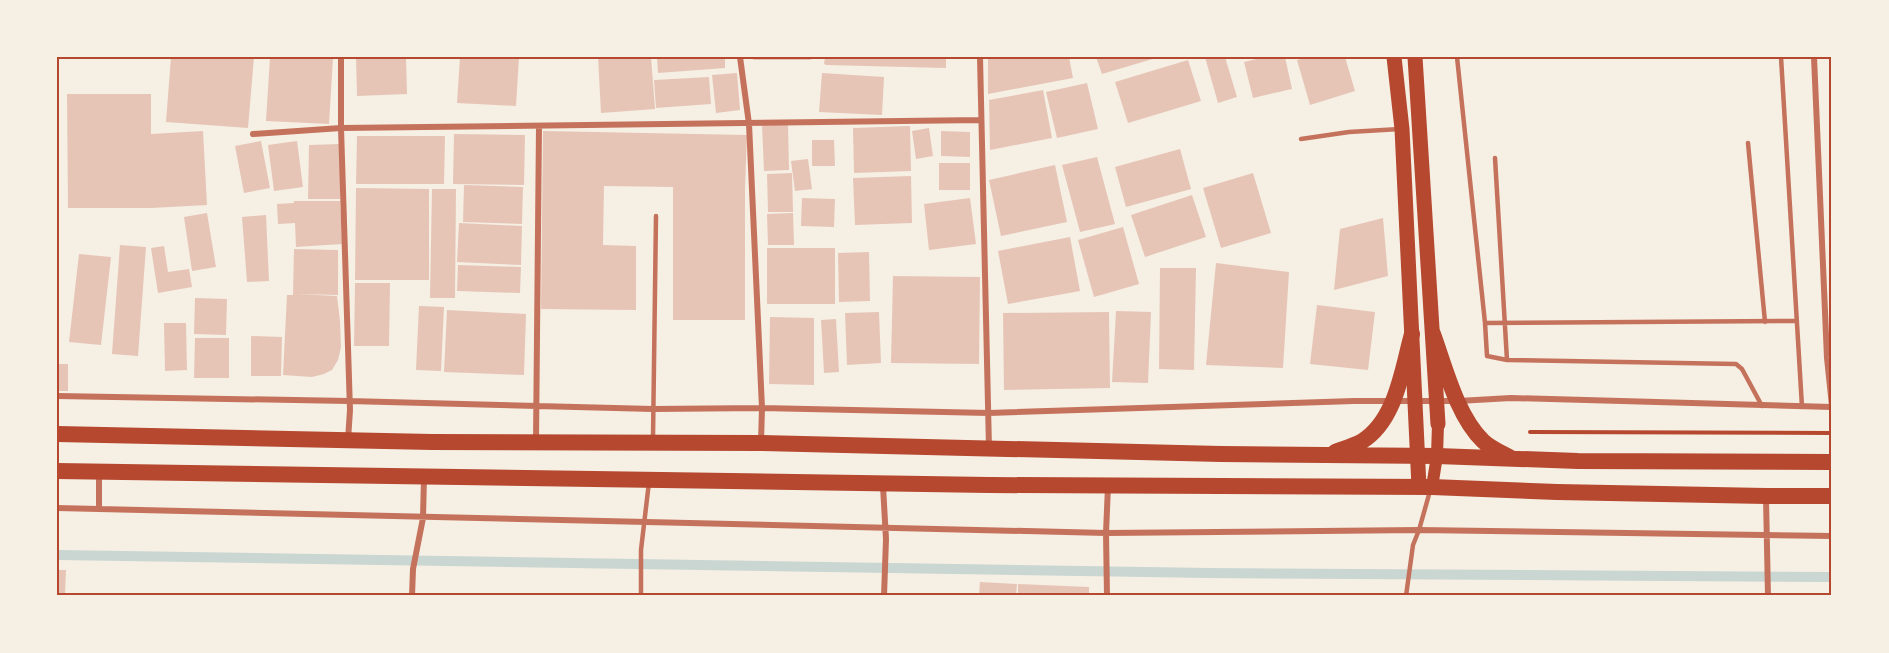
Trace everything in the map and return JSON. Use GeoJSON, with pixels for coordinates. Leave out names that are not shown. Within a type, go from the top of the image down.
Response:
{"type":"FeatureCollection","features":[{"type":"Feature","properties":{"kind":"highway"},"geometry":{"type":"LineString","coordinates":[[1325,455],[1361,442],[1380,424],[1393,401],[1412,334]]}},
{"type":"Feature","properties":{"kind":"highway"},"geometry":{"type":"LineString","coordinates":[[1433,334],[1458,401],[1473,430],[1485,443],[1512,459]]}},
{"type":"Feature","properties":{"kind":"highway"},"geometry":{"type":"LineString","coordinates":[[57,434],[536,443],[761,443],[1437,456],[1578,461],[1832,462]]}},
{"type":"Feature","properties":{"kind":"highway"},"geometry":{"type":"LineString","coordinates":[[57,471],[424,478],[1108,486],[1425,487],[1557,492],[1832,496]]}},
{"type":"Feature","properties":{"kind":"main road"},"geometry":{"type":"LineString","coordinates":[[1394,57],[1402,129],[1418,456],[1425,487]]}},
{"type":"Feature","properties":{"kind":"main road"},"geometry":{"type":"LineString","coordinates":[[1415,57],[1438,424],[1437,456],[1425,487]]}},
{"type":"Feature","properties":{"kind":"street"},"geometry":{"type":"LineString","coordinates":[[341,57],[348,440]]}},
{"type":"Feature","properties":{"kind":"street"},"geometry":{"type":"LineString","coordinates":[[740,57],[749,124],[762,408],[761,443]]}},
{"type":"Feature","properties":{"kind":"street"},"geometry":{"type":"LineString","coordinates":[[980,57],[989,448]]}},
{"type":"Feature","properties":{"kind":"street"},"geometry":{"type":"LineString","coordinates":[[57,396],[349,400],[653,409],[762,408],[989,413],[1510,398],[1832,407],[1827,358],[1814,57]]}},
{"type":"Feature","properties":{"kind":"street"},"geometry":{"type":"LineString","coordinates":[[253,134],[341,128],[981,120]]}},
{"type":"Feature","properties":{"kind":"street"},"geometry":{"type":"LineString","coordinates":[[536,443],[539,126]]}},
{"type":"Feature","properties":{"kind":"street"},"geometry":{"type":"LineString","coordinates":[[99,471],[99,509]]}},
{"type":"Feature","properties":{"kind":"street"},"geometry":{"type":"LineString","coordinates":[[412,596],[413,569],[423,518],[424,478]]}},
{"type":"Feature","properties":{"kind":"street"},"geometry":{"type":"LineString","coordinates":[[883,483],[884,593]]}},
{"type":"Feature","properties":{"kind":"street"},"geometry":{"type":"LineString","coordinates":[[1107,596],[1108,486]]}},
{"type":"Feature","properties":{"kind":"street"},"geometry":{"type":"LineString","coordinates":[[1766,496],[1768,596]]}},
{"type":"Feature","properties":{"kind":"street"},"geometry":{"type":"LineString","coordinates":[[57,508],[1106,533],[1419,530],[1832,536]]}},
{"type":"Feature","properties":{"kind":"lane"},"geometry":{"type":"LineString","coordinates":[[1457,57],[1487,356],[1507,360],[1736,364],[1742,369],[1762,406]]}},
{"type":"Feature","properties":{"kind":"lane"},"geometry":{"type":"LineString","coordinates":[[1781,57],[1802,407]]}},
{"type":"Feature","properties":{"kind":"lane"},"geometry":{"type":"LineString","coordinates":[[1301,139],[1349,132],[1402,129]]}},
{"type":"Feature","properties":{"kind":"lane"},"geometry":{"type":"LineString","coordinates":[[1748,143],[1765,322]]}},
{"type":"Feature","properties":{"kind":"lane"},"geometry":{"type":"LineString","coordinates":[[1495,158],[1507,360]]}},
{"type":"Feature","properties":{"kind":"lane"},"geometry":{"type":"LineString","coordinates":[[653,444],[656,216]]}},
{"type":"Feature","properties":{"kind":"lane"},"geometry":{"type":"LineString","coordinates":[[1485,323],[1797,321]]}},
{"type":"Feature","properties":{"kind":"lane"},"geometry":{"type":"LineString","coordinates":[[641,596],[641,550],[649,479]]}},
{"type":"Feature","properties":{"kind":"lane"},"geometry":{"type":"LineString","coordinates":[[1406,596],[1413,545],[1419,530],[1425,487]]}},
{"type":"Feature","properties":{"kind":"building"},"geometry":{"type":"Polygon","coordinates":[[[171,57],[254,57],[248,128],[166,122],[171,57]]]}},
{"type":"Feature","properties":{"kind":"building"},"geometry":{"type":"Polygon","coordinates":[[[270,57],[333,58],[329,124],[266,121],[270,57]]]}},
{"type":"Feature","properties":{"kind":"building"},"geometry":{"type":"Polygon","coordinates":[[[356,57],[406,57],[407,94],[357,96],[356,57]]]}},
{"type":"Feature","properties":{"kind":"building"},"geometry":{"type":"Polygon","coordinates":[[[460,57],[519,57],[516,106],[457,103],[460,57]]]}},
{"type":"Feature","properties":{"kind":"building"},"geometry":{"type":"Polygon","coordinates":[[[598,57],[651,57],[655,109],[601,113],[598,57]]]}},
{"type":"Feature","properties":{"kind":"building"},"geometry":{"type":"Polygon","coordinates":[[[657,57],[725,57],[725,68],[658,73],[657,57]]]}},
{"type":"Feature","properties":{"kind":"building"},"geometry":{"type":"Polygon","coordinates":[[[753,57],[811,57],[811,60],[753,60],[753,57]]]}},
{"type":"Feature","properties":{"kind":"building"},"geometry":{"type":"Polygon","coordinates":[[[825,57],[946,57],[946,68],[826,65],[824,64],[825,57]]]}},
{"type":"Feature","properties":{"kind":"building"},"geometry":{"type":"Polygon","coordinates":[[[988,57],[1069,57],[1073,78],[988,94],[988,57]]]}},
{"type":"Feature","properties":{"kind":"building"},"geometry":{"type":"Polygon","coordinates":[[[1096,57],[1156,57],[1156,58],[1102,74],[1096,57]]]}},
{"type":"Feature","properties":{"kind":"building"},"geometry":{"type":"Polygon","coordinates":[[[1205,57],[1225,57],[1237,97],[1218,103],[1205,57]]]}},
{"type":"Feature","properties":{"kind":"building"},"geometry":{"type":"Polygon","coordinates":[[[1265,57],[1285,57],[1292,89],[1253,98],[1244,62],[1265,57]]]}},
{"type":"Feature","properties":{"kind":"building"},"geometry":{"type":"Polygon","coordinates":[[[1308,57],[1345,57],[1355,91],[1310,105],[1297,60],[1308,57]]]}},
{"type":"Feature","properties":{"kind":"building"},"geometry":{"type":"Polygon","coordinates":[[[1188,60],[1201,101],[1128,123],[1115,82],[1188,60]]]}},
{"type":"Feature","properties":{"kind":"building"},"geometry":{"type":"Polygon","coordinates":[[[737,73],[740,110],[716,113],[712,75],[737,73]]]}},
{"type":"Feature","properties":{"kind":"building"},"geometry":{"type":"Polygon","coordinates":[[[822,73],[884,77],[882,115],[819,112],[822,73]]]}},
{"type":"Feature","properties":{"kind":"building"},"geometry":{"type":"Polygon","coordinates":[[[709,77],[711,104],[656,108],[654,80],[709,77]]]}},
{"type":"Feature","properties":{"kind":"building"},"geometry":{"type":"Polygon","coordinates":[[[1087,83],[1098,129],[1057,138],[1046,92],[1087,83]]]}},
{"type":"Feature","properties":{"kind":"building"},"geometry":{"type":"Polygon","coordinates":[[[1043,90],[1052,138],[990,150],[989,100],[1043,90]]]}},
{"type":"Feature","properties":{"kind":"building"},"geometry":{"type":"Polygon","coordinates":[[[67,94],[151,94],[151,134],[203,131],[207,205],[68,208],[67,94]]]}},
{"type":"Feature","properties":{"kind":"building"},"geometry":{"type":"Polygon","coordinates":[[[788,124],[789,170],[764,171],[762,125],[788,124]]]}},
{"type":"Feature","properties":{"kind":"building"},"geometry":{"type":"Polygon","coordinates":[[[910,126],[911,171],[854,173],[853,128],[910,126]]]}},
{"type":"Feature","properties":{"kind":"building"},"geometry":{"type":"Polygon","coordinates":[[[929,128],[933,156],[916,159],[912,131],[929,128]]]}},
{"type":"Feature","properties":{"kind":"building"},"geometry":{"type":"Polygon","coordinates":[[[543,131],[747,135],[745,320],[673,320],[673,187],[604,186],[603,245],[636,246],[636,310],[541,309],[543,131]]]}},
{"type":"Feature","properties":{"kind":"building"},"geometry":{"type":"Polygon","coordinates":[[[941,131],[970,132],[970,157],[941,156],[941,131]]]}},
{"type":"Feature","properties":{"kind":"building"},"geometry":{"type":"Polygon","coordinates":[[[454,134],[525,135],[524,185],[453,184],[454,134]]]}},
{"type":"Feature","properties":{"kind":"building"},"geometry":{"type":"Polygon","coordinates":[[[357,136],[445,136],[444,184],[356,184],[357,136]]]}},
{"type":"Feature","properties":{"kind":"building"},"geometry":{"type":"Polygon","coordinates":[[[812,140],[834,140],[835,166],[812,166],[812,140]]]}},
{"type":"Feature","properties":{"kind":"building"},"geometry":{"type":"Polygon","coordinates":[[[261,141],[270,188],[244,193],[235,146],[261,141]]]}},
{"type":"Feature","properties":{"kind":"building"},"geometry":{"type":"Polygon","coordinates":[[[297,141],[303,187],[274,191],[268,145],[297,141]]]}},
{"type":"Feature","properties":{"kind":"building"},"geometry":{"type":"Polygon","coordinates":[[[340,144],[340,199],[308,199],[309,145],[340,144]]]}},
{"type":"Feature","properties":{"kind":"building"},"geometry":{"type":"Polygon","coordinates":[[[1180,149],[1191,189],[1126,207],[1115,167],[1180,149]]]}},
{"type":"Feature","properties":{"kind":"building"},"geometry":{"type":"Polygon","coordinates":[[[1097,157],[1115,224],[1080,232],[1062,165],[1097,157]]]}},
{"type":"Feature","properties":{"kind":"building"},"geometry":{"type":"Polygon","coordinates":[[[808,159],[812,189],[795,191],[791,161],[808,159]]]}},
{"type":"Feature","properties":{"kind":"building"},"geometry":{"type":"Polygon","coordinates":[[[939,163],[970,163],[970,190],[939,190],[939,163]]]}},
{"type":"Feature","properties":{"kind":"building"},"geometry":{"type":"Polygon","coordinates":[[[1055,165],[1067,222],[1001,236],[989,180],[1055,165]]]}},
{"type":"Feature","properties":{"kind":"building"},"geometry":{"type":"Polygon","coordinates":[[[792,173],[793,212],[768,212],[767,174],[792,173]]]}},
{"type":"Feature","properties":{"kind":"building"},"geometry":{"type":"Polygon","coordinates":[[[1253,173],[1271,233],[1221,248],[1203,188],[1253,173]]]}},
{"type":"Feature","properties":{"kind":"building"},"geometry":{"type":"Polygon","coordinates":[[[911,176],[912,223],[855,225],[853,178],[911,176]]]}},
{"type":"Feature","properties":{"kind":"building"},"geometry":{"type":"Polygon","coordinates":[[[464,185],[523,187],[522,224],[463,222],[464,185]]]}},
{"type":"Feature","properties":{"kind":"building"},"geometry":{"type":"Polygon","coordinates":[[[356,188],[429,189],[429,280],[355,280],[356,188]]]}},
{"type":"Feature","properties":{"kind":"building"},"geometry":{"type":"Polygon","coordinates":[[[432,189],[456,189],[455,298],[430,298],[432,189]]]}},
{"type":"Feature","properties":{"kind":"building"},"geometry":{"type":"Polygon","coordinates":[[[1192,195],[1206,237],[1145,257],[1131,215],[1192,195]]]}},
{"type":"Feature","properties":{"kind":"building"},"geometry":{"type":"Polygon","coordinates":[[[802,198],[835,199],[834,227],[801,226],[802,198]]]}},
{"type":"Feature","properties":{"kind":"building"},"geometry":{"type":"Polygon","coordinates":[[[970,198],[976,244],[929,250],[924,204],[970,198]]]}},
{"type":"Feature","properties":{"kind":"building"},"geometry":{"type":"Polygon","coordinates":[[[294,201],[340,201],[342,244],[296,247],[295,223],[278,224],[277,204],[294,203],[294,201]]]}},
{"type":"Feature","properties":{"kind":"building"},"geometry":{"type":"Polygon","coordinates":[[[207,213],[216,267],[192,271],[184,217],[207,213]]]}},
{"type":"Feature","properties":{"kind":"building"},"geometry":{"type":"Polygon","coordinates":[[[793,213],[794,245],[768,245],[767,214],[793,213]]]}},
{"type":"Feature","properties":{"kind":"building"},"geometry":{"type":"Polygon","coordinates":[[[266,215],[269,281],[247,282],[242,217],[266,215]]]}},
{"type":"Feature","properties":{"kind":"building"},"geometry":{"type":"Polygon","coordinates":[[[1383,218],[1388,276],[1334,290],[1340,229],[1383,218]]]}},
{"type":"Feature","properties":{"kind":"building"},"geometry":{"type":"Polygon","coordinates":[[[459,223],[522,226],[521,265],[457,262],[459,223]]]}},
{"type":"Feature","properties":{"kind":"building"},"geometry":{"type":"Polygon","coordinates":[[[1123,227],[1139,284],[1094,297],[1078,240],[1123,227]]]}},
{"type":"Feature","properties":{"kind":"building"},"geometry":{"type":"Polygon","coordinates":[[[1070,237],[1080,291],[1008,304],[998,251],[1070,237]]]}},
{"type":"Feature","properties":{"kind":"building"},"geometry":{"type":"Polygon","coordinates":[[[120,245],[146,247],[138,356],[112,354],[120,245]]]}},
{"type":"Feature","properties":{"kind":"building"},"geometry":{"type":"Polygon","coordinates":[[[164,246],[168,272],[189,269],[192,287],[158,293],[151,248],[164,246]]]}},
{"type":"Feature","properties":{"kind":"building"},"geometry":{"type":"Polygon","coordinates":[[[767,248],[835,248],[835,304],[767,304],[767,248]]]}},
{"type":"Feature","properties":{"kind":"building"},"geometry":{"type":"Polygon","coordinates":[[[294,249],[338,250],[338,295],[296,294],[337,296],[341,347],[338,360],[332,370],[312,377],[283,375],[287,295],[293,295],[294,249]]]}},
{"type":"Feature","properties":{"kind":"building"},"geometry":{"type":"Polygon","coordinates":[[[869,252],[870,301],[839,302],[838,253],[869,252]]]}},
{"type":"Feature","properties":{"kind":"building"},"geometry":{"type":"Polygon","coordinates":[[[79,254],[111,257],[101,345],[69,342],[79,254]]]}},
{"type":"Feature","properties":{"kind":"building"},"geometry":{"type":"Polygon","coordinates":[[[1216,263],[1289,272],[1283,368],[1206,365],[1216,263]]]}},
{"type":"Feature","properties":{"kind":"building"},"geometry":{"type":"Polygon","coordinates":[[[458,265],[521,267],[520,293],[457,291],[458,265]]]}},
{"type":"Feature","properties":{"kind":"building"},"geometry":{"type":"Polygon","coordinates":[[[1160,268],[1196,268],[1194,370],[1159,369],[1160,268]]]}},
{"type":"Feature","properties":{"kind":"building"},"geometry":{"type":"Polygon","coordinates":[[[893,276],[980,277],[979,364],[891,363],[893,276]]]}},
{"type":"Feature","properties":{"kind":"building"},"geometry":{"type":"Polygon","coordinates":[[[355,283],[390,283],[389,346],[354,346],[355,283]]]}},
{"type":"Feature","properties":{"kind":"building"},"geometry":{"type":"Polygon","coordinates":[[[195,298],[227,299],[226,335],[194,334],[195,298]]]}},
{"type":"Feature","properties":{"kind":"building"},"geometry":{"type":"Polygon","coordinates":[[[1317,305],[1375,312],[1368,370],[1310,364],[1317,305]]]}},
{"type":"Feature","properties":{"kind":"building"},"geometry":{"type":"Polygon","coordinates":[[[419,306],[444,307],[441,371],[416,370],[419,306]]]}},
{"type":"Feature","properties":{"kind":"building"},"geometry":{"type":"Polygon","coordinates":[[[447,310],[526,314],[524,375],[444,372],[447,310]]]}},
{"type":"Feature","properties":{"kind":"building"},"geometry":{"type":"Polygon","coordinates":[[[1116,311],[1151,312],[1148,383],[1112,382],[1116,311]]]}},
{"type":"Feature","properties":{"kind":"building"},"geometry":{"type":"Polygon","coordinates":[[[879,312],[881,363],[847,365],[845,313],[879,312]]]}},
{"type":"Feature","properties":{"kind":"building"},"geometry":{"type":"Polygon","coordinates":[[[1109,312],[1110,388],[1004,390],[1003,313],[1109,312]]]}},
{"type":"Feature","properties":{"kind":"building"},"geometry":{"type":"Polygon","coordinates":[[[770,317],[814,318],[814,385],[769,384],[770,317]]]}},
{"type":"Feature","properties":{"kind":"building"},"geometry":{"type":"Polygon","coordinates":[[[836,319],[839,372],[824,373],[821,320],[836,319]]]}},
{"type":"Feature","properties":{"kind":"building"},"geometry":{"type":"Polygon","coordinates":[[[164,323],[186,323],[187,370],[165,371],[164,323]]]}},
{"type":"Feature","properties":{"kind":"building"},"geometry":{"type":"Polygon","coordinates":[[[251,336],[282,337],[281,376],[251,376],[251,336]]]}},
{"type":"Feature","properties":{"kind":"building"},"geometry":{"type":"Polygon","coordinates":[[[195,338],[229,338],[229,378],[194,378],[195,338]]]}},
{"type":"Feature","properties":{"kind":"building"},"geometry":{"type":"Polygon","coordinates":[[[57,364],[68,364],[68,391],[57,391],[57,364]]]}},
{"type":"Feature","properties":{"kind":"building"},"geometry":{"type":"Polygon","coordinates":[[[57,570],[66,570],[65,596],[57,596],[57,570]]]}},
{"type":"Feature","properties":{"kind":"building"},"geometry":{"type":"Polygon","coordinates":[[[980,582],[1017,584],[1016,596],[979,596],[980,582]]]}},
{"type":"Feature","properties":{"kind":"building"},"geometry":{"type":"Polygon","coordinates":[[[1018,584],[1089,587],[1089,596],[1018,596],[1018,584]]]}},
{"type":"Feature","properties":{"kind":"waterway"},"geometry":{"type":"LineString","coordinates":[[57,555],[1209,573],[1832,577]]}}]}
